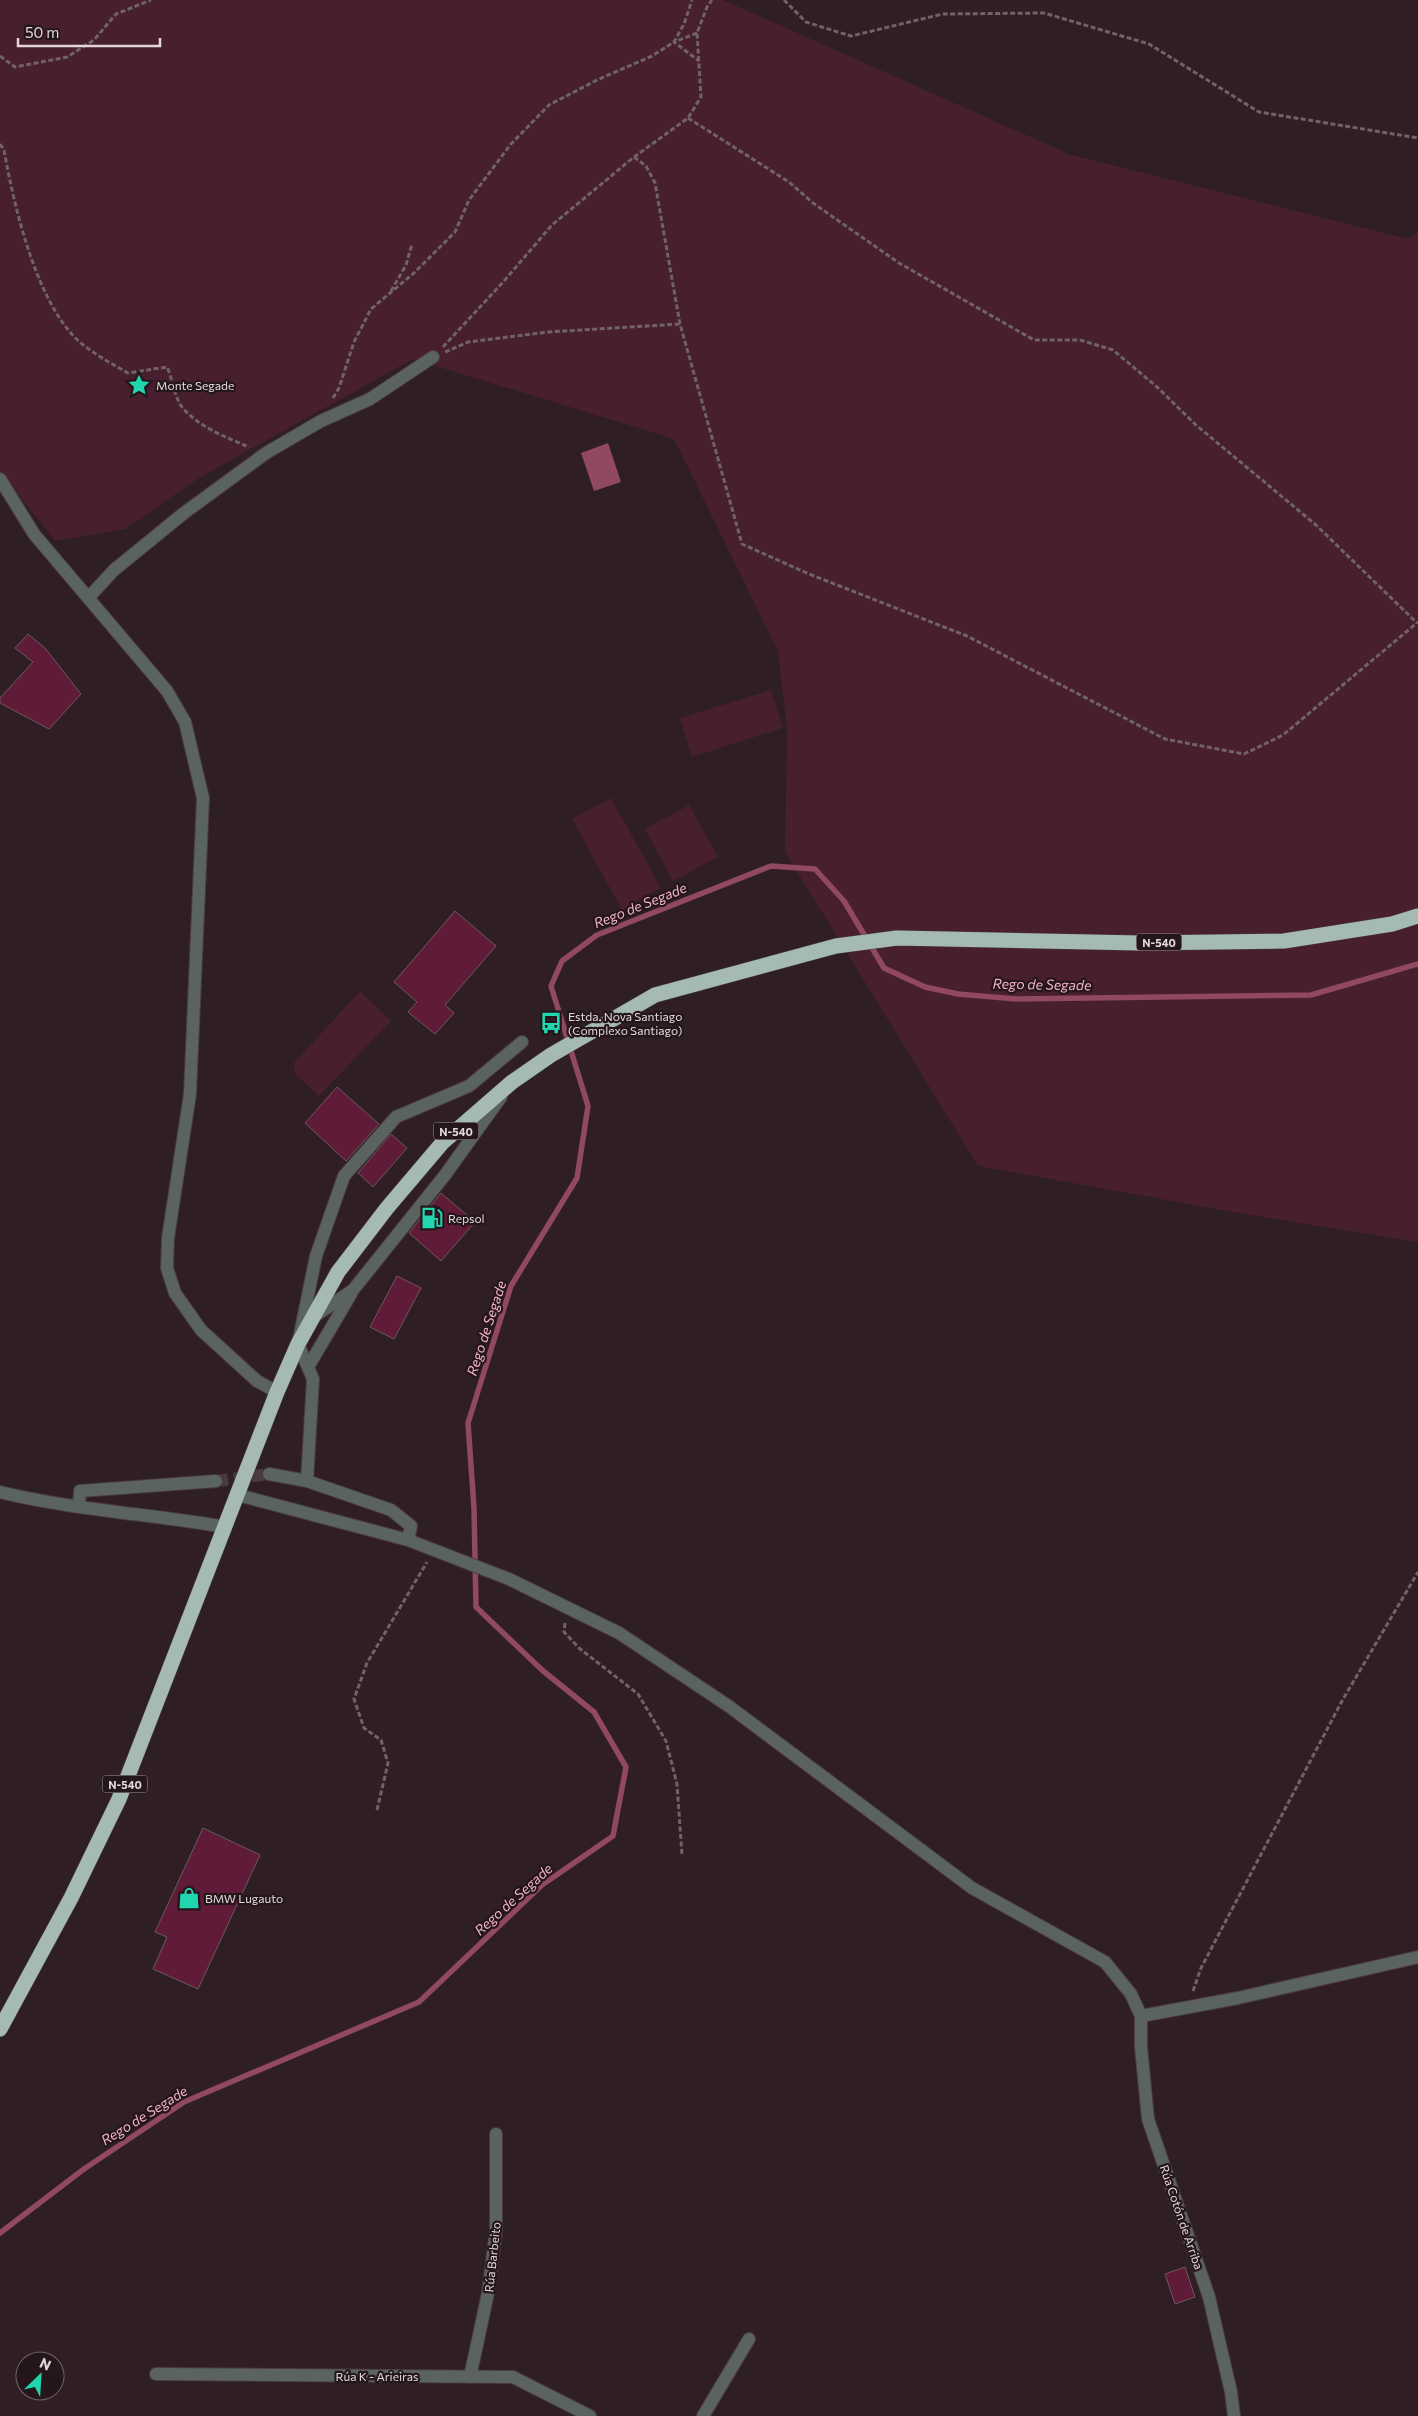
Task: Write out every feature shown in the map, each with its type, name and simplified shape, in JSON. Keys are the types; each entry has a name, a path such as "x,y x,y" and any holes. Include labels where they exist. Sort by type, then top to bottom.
{"highway":[{"name":"N-540","path":"0,2029 71,1898 119,1800 277,1392 298,1344 312,1318 338,1272 387,1208 443,1142 512,1082 551,1055 654,995 836,946 897,938 1140,943 1284,941 1392,924 1418,916"}],"street":[{"path":"89,597 121,564 184,513 266,453 321,421 370,399 433,357"},
{"path":"0,479 34,534 167,691 185,722 204,798 190,1094 168,1238 167,1268 176,1293 201,1330 257,1382 277,1392"},
{"path":"307,1481 313,1379 298,1344 316,1256 344,1176 396,1117 469,1086 522,1042"},
{"path":"308,1367 353,1290 445,1175 512,1082"},
{"path":"312,1318 353,1290"},
{"path":"270,1474 307,1481 391,1510 411,1526 408,1540"},
{"path":"79,1507 80,1491 216,1481"},
{"path":"0,1492 79,1507 164,1516 225,1527"},
{"path":"238,1495 408,1540 510,1579 619,1633 730,1706 972,1888 1105,1962 1131,1994 1141,2016 1187,2008 1418,1957"},
{"name":"Rúa Cotón de Arriba","path":"1141,2016 1141,2047 1148,2119 1209,2297 1231,2392 1234,2416"},
{"name":"Rúa Barbeito","path":"470,2377 488,2293 496,2231 496,2134"},
{"path":"703,2416 748,2339"},
{"name":"Rúa K - Arieiras","path":"156,2374 513,2377 590,2416"}],"path":[{"path":"0,56 15,66 67,57 94,40 116,14 151,0"},
{"path":"674,42 684,24 692,0"},
{"path":"433,357 504,281 552,225 634,157 688,118 701,97 698,34 707,7 712,0"},
{"path":"784,0 806,22 851,36 943,14 1044,13 1148,44 1259,112 1418,138"},
{"path":"321,421 339,388 354,342 371,309 414,273 455,232 469,200 511,144 549,105 599,79 652,56 674,42 698,34"},
{"path":"674,42 699,61"},
{"path":"634,157 646,166 655,183 680,324 742,544 809,574 967,636 1165,739 1244,754 1284,735 1418,622 1316,525 1196,425 1157,387 1113,350 1080,340 1034,340 899,263 813,203 789,182 688,118"},
{"path":"0,144 4,150 14,203 39,277 58,316 81,343 128,373 167,366 181,406 212,432 266,453"},
{"path":"389,293 406,265 412,244"},
{"path":"433,357 468,342 548,332 680,324"},
{"path":"377,1810 388,1763 381,1740 364,1728 354,1699 367,1663 434,1550"},
{"path":"1187,2008 1201,1968 1342,1701 1418,1572"},
{"path":"567,1607 564,1632 579,1648 638,1694 666,1741 677,1784 682,1855"}],"shaded area":[{"path":"0,0 723,0 1071,155 1409,239 1418,232 1418,1242 1244,1214 978,1166 785,852 787,728 778,651 674,439 413,359 202,476 125,529 55,541 0,471"},
{"path":"608,443 621,482 594,491 581,453"},
{"path":"771,690 783,728 692,757 680,718"},
{"path":"611,798 661,888 622,910 572,819"},
{"path":"689,805 718,857 673,881 645,829"},
{"path":"360,991 391,1021 319,1096 295,1074 294,1063"}],"building":[{"path":"28,634 45,648 81,694 49,729 0,703 0,698 33,662 15,648"},
{"path":"455,911 496,946 445,1005 454,1013 435,1034 408,1012 417,1002 394,982"},
{"path":"337,1087 379,1124 346,1161 305,1123"},
{"path":"391,1134 407,1148 373,1187 358,1173"},
{"path":"441,1193 475,1222 441,1261 409,1233"},
{"path":"397,1276 421,1288 394,1339 370,1327"},
{"path":"203,1828 260,1855 198,1989 153,1969 167,1937 155,1932"},
{"path":"1185,2267 1195,2297 1175,2304 1165,2274"}],"waterway":[{"name":"Rego de Segade","path":"0,2233 84,2169 184,2102 419,2002 542,1885 613,1836 626,1767 594,1712 542,1670 476,1607 474,1508 468,1423 511,1286 577,1178 588,1106 551,986 562,961 597,935 771,866 815,869 844,901 884,968 925,987 958,994 1016,999 1311,995 1418,964"}],"tunnel":[{"path":"216,1481 269,1474"}],"place":[{"name":"Monte Segade","path":"139,385"},
{"name":"Estda. Nova Santiago (Complexo Santiago)","path":"551,1023"},
{"name":"Repsol","path":"432,1218"},
{"name":"BMW Lugauto","path":"189,1898"}]}
